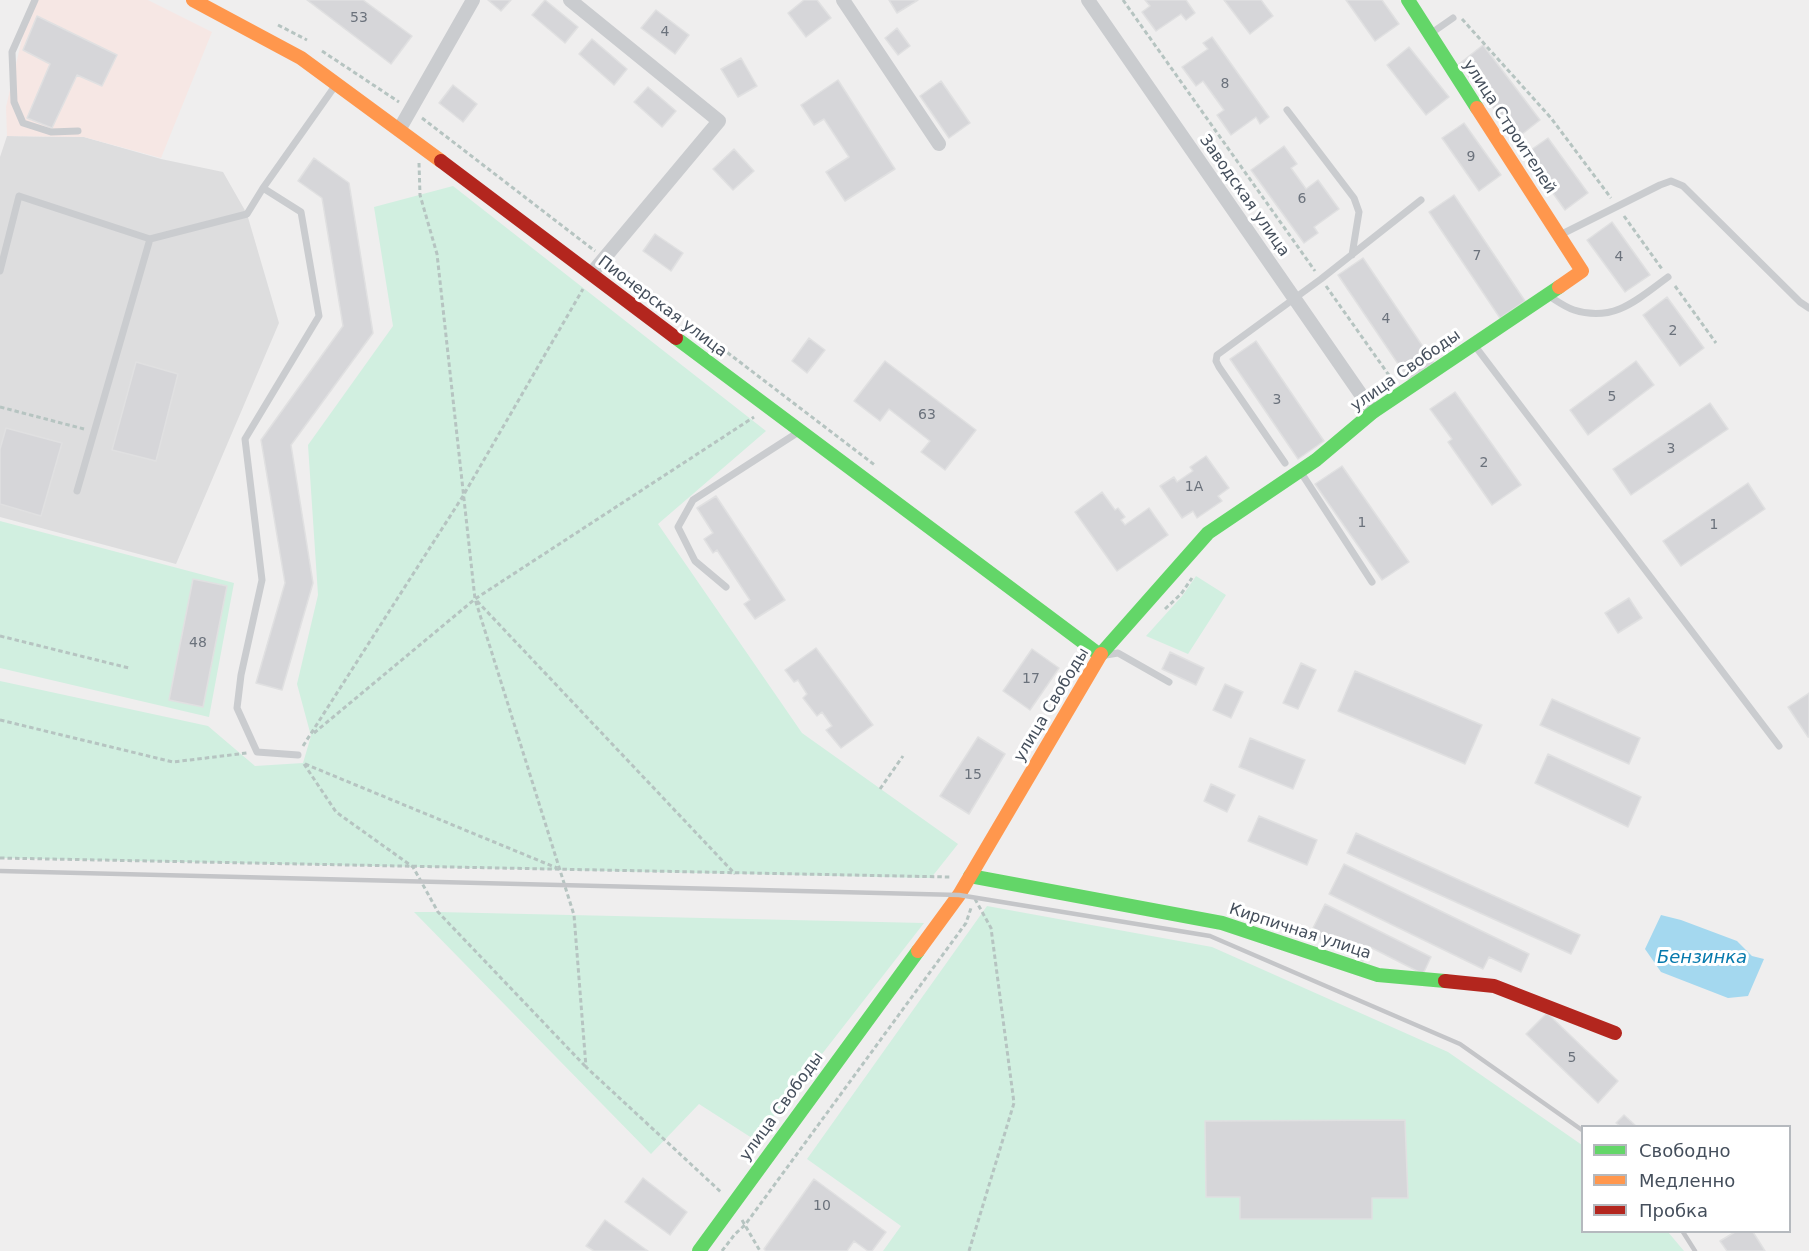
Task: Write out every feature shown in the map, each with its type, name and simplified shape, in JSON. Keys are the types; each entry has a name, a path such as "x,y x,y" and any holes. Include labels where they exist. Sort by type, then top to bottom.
{"street":[{"name":"Пионерская улица","path":"193,0 301,58 1100,655"},
{"path":"399,130 473,0"},
{"path":"570,0 719,121 591,274"},
{"path":"843,0 939,144"},
{"name":"Заводская улица","path":"1088,0 1373,412"},
{"name":"улица Строителей","path":"1408,0 1582,271"},
{"name":"улица Свободы","path":"699,1251 958,895 1100,655 1208,533 1316,460 1373,412 1582,271"},
{"name":"Кирпичная улица","path":"970,876 1222,923 1378,975 1494,986 1615,1033"}],"lane":[{"path":"35,0 12,52 14,102 23,123 51,132 78,131"},
{"path":"1430,34 1454,18"},
{"path":"0,271 19,195 150,239 248,214 263,188 337,84"},
{"path":"1287,110 1354,198 1359,212 1352,255"},
{"path":"1559,236 1671,181 1683,186 1800,302 1809,308"},
{"path":"263,188 301,212 319,316 245,439 262,580 241,675 237,708 257,752 298,755"},
{"path":"1285,463 1216,361 1217,355 1321,279 1421,200"},
{"path":"77,491 150,239"},
{"path":"1547,295 1572,310 1588,313 1608,312 1624,308 1668,277"},
{"path":"1474,344 1779,746"},
{"path":"726,587 695,561 678,527 693,500 799,432"},
{"path":"1300,471 1372,582"},
{"path":"1100,655 1118,652 1169,682"}],"path":[{"path":"1124,0 1401,393"},
{"path":"1454,18 1466,22 1551,118 1716,343"},
{"path":"272,23 294,32 411,110 877,467"},
{"path":"419,144 420,195 437,254 475,599 574,915 586,1067"},
{"path":"591,274 463,496 311,736 475,599 768,408"},
{"path":"0,412 1,407 95,431"},
{"path":"1158,616 1181,594 1193,577"},
{"path":"475,599 735,874"},
{"path":"0,636 129,668"},
{"path":"0,720 172,762 257,752"},
{"path":"880,789 903,756"},
{"path":"561,869 303,763 336,812 413,867 438,912 586,1067 733,1203 760,1251"},
{"path":"0,858 931,878 970,876"},
{"path":"722,1251 745,1225 966,923 974,897 991,928 1014,1103 969,1251"}],"shaded area":[{"path":"31,0 148,0 212,32 161,158 84,137 7,136 6,107"},
{"path":"7,136 84,137 161,159 223,172 247,214 279,323 176,564 0,517 0,157"}],"green space":[{"path":"453,186 766,431 658,524 802,733 958,844 931,878 0,858 0,681 208,726 255,766 303,763 311,736 297,684 318,595 308,445 393,326 374,207"},
{"path":"0,521 234,583 209,717 0,668"},
{"path":"1196,576 1226,595 1188,654 1146,636 1183,595"},
{"path":"987,906 1212,947 1448,1052 1581,1144 1581,1233 1669,1233 1684,1251 883,1251 901,1226 807,1159"},
{"path":"414,912 924,923 755,1140 699,1104 651,1154"}],"water":[{"name":"Бензинка","path":"1661,915 1737,941 1752,956 1764,959 1748,996 1728,998 1661,972 1645,949"}],"building":[{"path":"307,0 363,0 412,36 391,64"},
{"path":"488,0 511,0 501,11"},
{"path":"545,0 578,27 565,43 532,15"},
{"path":"804,0 817,0 831,18 806,37 788,13"},
{"path":"889,0 918,0 897,13"},
{"path":"1145,0 1186,0 1195,13 1186,20 1181,14 1156,31 1142,12 1150,6"},
{"path":"1224,0 1261,0 1273,16 1250,34"},
{"path":"1346,0 1382,0 1399,24 1375,41"},
{"path":"656,10 689,35 675,54 641,28"},
{"path":"37,16 117,55 102,86 77,75 52,128 27,118 50,64 23,50"},
{"path":"897,28 910,46 898,55 885,38"},
{"path":"1212,37 1269,117 1260,124 1256,117 1231,135 1217,115 1224,110 1203,81 1196,86 1182,67 1208,49 1203,43"},
{"path":"592,39 627,69 614,85 579,54"},
{"path":"1483,45 1540,120 1517,138 1459,64"},
{"path":"1409,47 1449,97 1426,115 1387,65"},
{"path":"741,58 757,86 738,97 721,69"},
{"path":"838,80 895,169 845,201 826,172 849,157 824,119 814,125 801,105"},
{"path":"941,81 970,123 949,138 920,96"},
{"path":"453,85 477,104 463,122 439,103"},
{"path":"648,87 676,111 662,127 634,102"},
{"path":"1464,123 1501,175 1479,191 1442,138"},
{"path":"1548,138 1588,193 1565,210 1525,154"},
{"path":"1284,146 1297,164 1291,168 1306,189 1318,180 1339,209 1314,227 1318,233 1304,243 1251,170"},
{"path":"734,149 754,171 733,190 713,169"},
{"path":"314,158 349,183 373,333 291,445 313,583 282,690 256,683 285,583 261,440 343,326 322,198 298,181"},
{"path":"1454,195 1525,301 1500,318 1429,212"},
{"path":"1612,222 1650,275 1625,292 1587,240"},
{"path":"655,234 683,253 671,271 643,251"},
{"path":"1363,258 1434,363 1409,380 1338,275"},
{"path":"1667,297 1704,348 1680,366 1643,315"},
{"path":"809,338 825,350 807,373 792,361"},
{"path":"1256,341 1324,441 1298,459 1230,359"},
{"path":"885,361 976,430 945,470 921,452 930,441 889,409 880,421 854,401"},
{"path":"1636,361 1654,385 1588,435 1570,410"},
{"path":"136,362 178,374 156,461 112,450"},
{"path":"1455,392 1521,485 1492,505 1448,442 1452,439 1430,409"},
{"path":"1710,403 1728,429 1631,495 1613,469"},
{"path":"6,428 62,443 41,516 0,504 0,449"},
{"path":"1206,456 1229,488 1218,496 1222,501 1197,518 1193,511 1182,518 1160,486 1174,477 1177,482 1193,471 1190,467"},
{"path":"1342,466 1409,562 1382,580 1315,484"},
{"path":"1748,483 1765,509 1681,566 1663,541"},
{"path":"1102,492 1115,510 1118,508 1125,517 1121,520 1125,525 1149,508 1168,535 1117,571 1075,512"},
{"path":"716,496 785,600 755,619 744,604 750,600 717,550 713,553 704,539 713,533 697,508"},
{"path":"193,579 227,586 203,707 169,700"},
{"path":"1629,598 1642,618 1618,633 1605,613"},
{"path":"816,648 873,725 841,748 826,730 832,726 822,712 817,716 803,698 807,694 798,680 794,682 785,670"},
{"path":"1032,649 1059,668 1030,710 1003,691"},
{"path":"1170,652 1204,668 1196,685 1162,669"},
{"path":"1301,663 1316,670 1298,709 1283,703"},
{"path":"1355,671 1482,725 1465,764 1338,711"},
{"path":"1225,684 1243,692 1231,718 1213,710"},
{"path":"1809,693 1809,737 1808,737 1788,707"},
{"path":"1552,699 1640,738 1629,764 1540,725"},
{"path":"978,737 1005,754 969,814 940,796"},
{"path":"1250,738 1305,760 1293,789 1239,767"},
{"path":"1548,754 1641,797 1628,827 1535,783"},
{"path":"1211,784 1235,795 1227,812 1204,801"},
{"path":"1259,816 1317,840 1307,865 1248,841"},
{"path":"1356,833 1580,935 1571,954 1347,853"},
{"path":"1344,864 1529,954 1521,972 1489,957 1483,969 1329,894"},
{"path":"1325,904 1431,957 1423,974 1370,947 1363,961 1310,934"},
{"path":"1547,1013 1618,1081 1598,1103 1526,1034"},
{"path":"1624,1115 1635,1125 1619,1125 1616,1123"},
{"path":"1405,1120 1408,1198 1372,1198 1372,1219 1240,1219 1240,1197 1206,1197 1205,1121"},
{"path":"643,1178 687,1212 670,1235 625,1202"},
{"path":"814,1179 886,1232 872,1251 868,1251 854,1241 847,1251 766,1251 764,1249"},
{"path":"605,1220 648,1251 594,1251 586,1246"},
{"path":"1733,1233 1754,1233 1765,1251 1727,1251 1720,1241"}],"railway":[{"path":"0,871 959,895 1210,936 1460,1044 1581,1129"},
{"path":"1684,1233 1695,1251"}],"traffic: fast":[{"path":"1408,0 1477,108"},
{"path":"1101,654 1208,533 1316,460 1373,412 1559,287"},
{"path":"676,338 1100,655"},
{"path":"970,876 1222,923 1378,975 1445,981"},
{"path":"699,1251 918,951"}],"traffic: slow":[{"path":"193,0 301,58 441,161"},
{"path":"1477,108 1582,271 1559,287"},
{"path":"918,951 959,895 1101,654"}],"traffic: jam":[{"path":"441,161 676,338"},
{"path":"1445,981 1494,986 1615,1033"}]}
